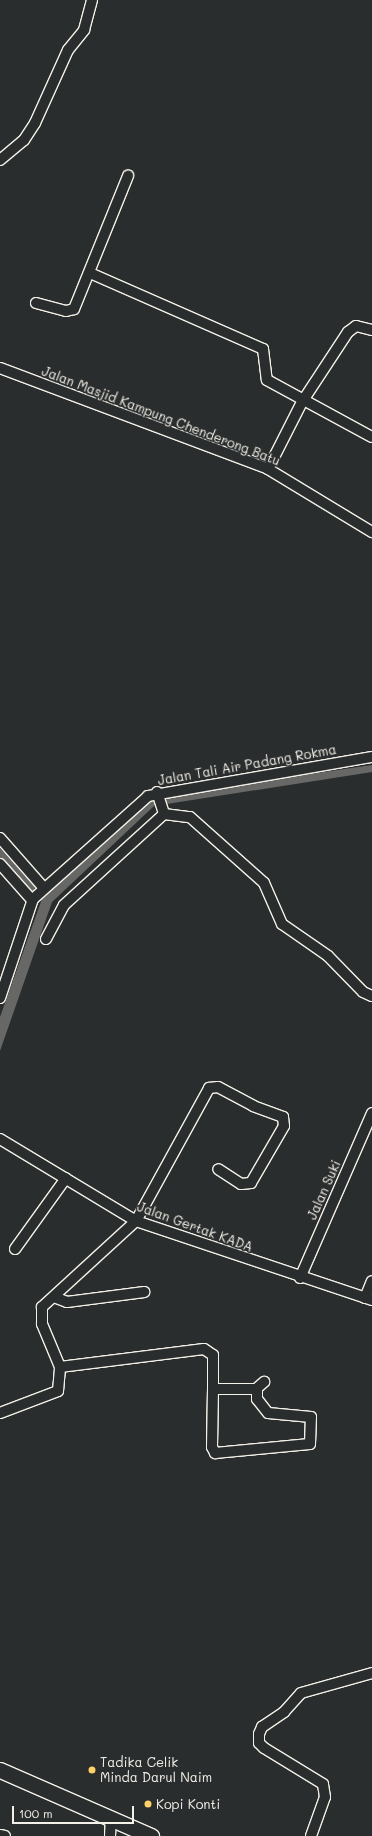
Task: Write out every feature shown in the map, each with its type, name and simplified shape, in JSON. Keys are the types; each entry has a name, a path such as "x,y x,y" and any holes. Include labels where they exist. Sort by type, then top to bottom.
{"main road":[{"path":"0,1770 151,1836"}],"street":[{"path":"0,160 24,140 35,123 68,50 84,30 92,0"},
{"path":"36,303 66,311 74,309 90,273 128,176"},
{"path":"90,273 263,349 267,380 302,402 372,437"},
{"path":"268,469 302,402 352,328 372,330"},
{"name":"Jalan Masjid Kampung Chenderong Batu","path":"0,368 268,469 372,532"},
{"name":"Jalan Tali Air Padang Rokma","path":"42,888 56,882 142,802 157,793 372,757"},
{"path":"157,793 164,814"},
{"path":"46,939 64,905 164,814 190,816 264,883 282,924 328,956 363,992 372,996"},
{"path":"0,838 42,888 32,900 0,998"},
{"path":"0,864 32,900"},
{"path":"0,1413 57,1392 60,1367 42,1324 42,1307 136,1221 209,1088 218,1087 253,1106 283,1117 284,1126 251,1183 241,1184 218,1169"},
{"name":"Jalan Suki","path":"300,1278 372,1113"},
{"name":"Jalan Gertak KADA","path":"0,1139 66,1178 93,1198 136,1221 300,1278 369,1299"},
{"path":"15,1248 66,1178"},
{"path":"369,1299 372,1282"},
{"path":"54,1296 67,1302 144,1292"},
{"path":"60,1367 208,1350 213,1355 212,1447 216,1453 310,1444 311,1417 265,1412 257,1399 260,1385 213,1389"},
{"path":"311,1836 325,1796 323,1784 264,1748 259,1743 259,1734 262,1727 284,1712 301,1693 372,1673"},
{"path":"110,1836 112,1819"},
{"path":"0,1835 5,1836"}],"shaded area":[{"path":"372,765 372,772 154,806 52,902 0,1051 0,1017 43,896 150,797"},
{"path":"0,848 35,887 31,895 0,860"}],"place":[{"name":"Tadika Celik Minda Darul Naim","path":"92,1770"},
{"name":"Kopi Konti","path":"148,1804"}]}
